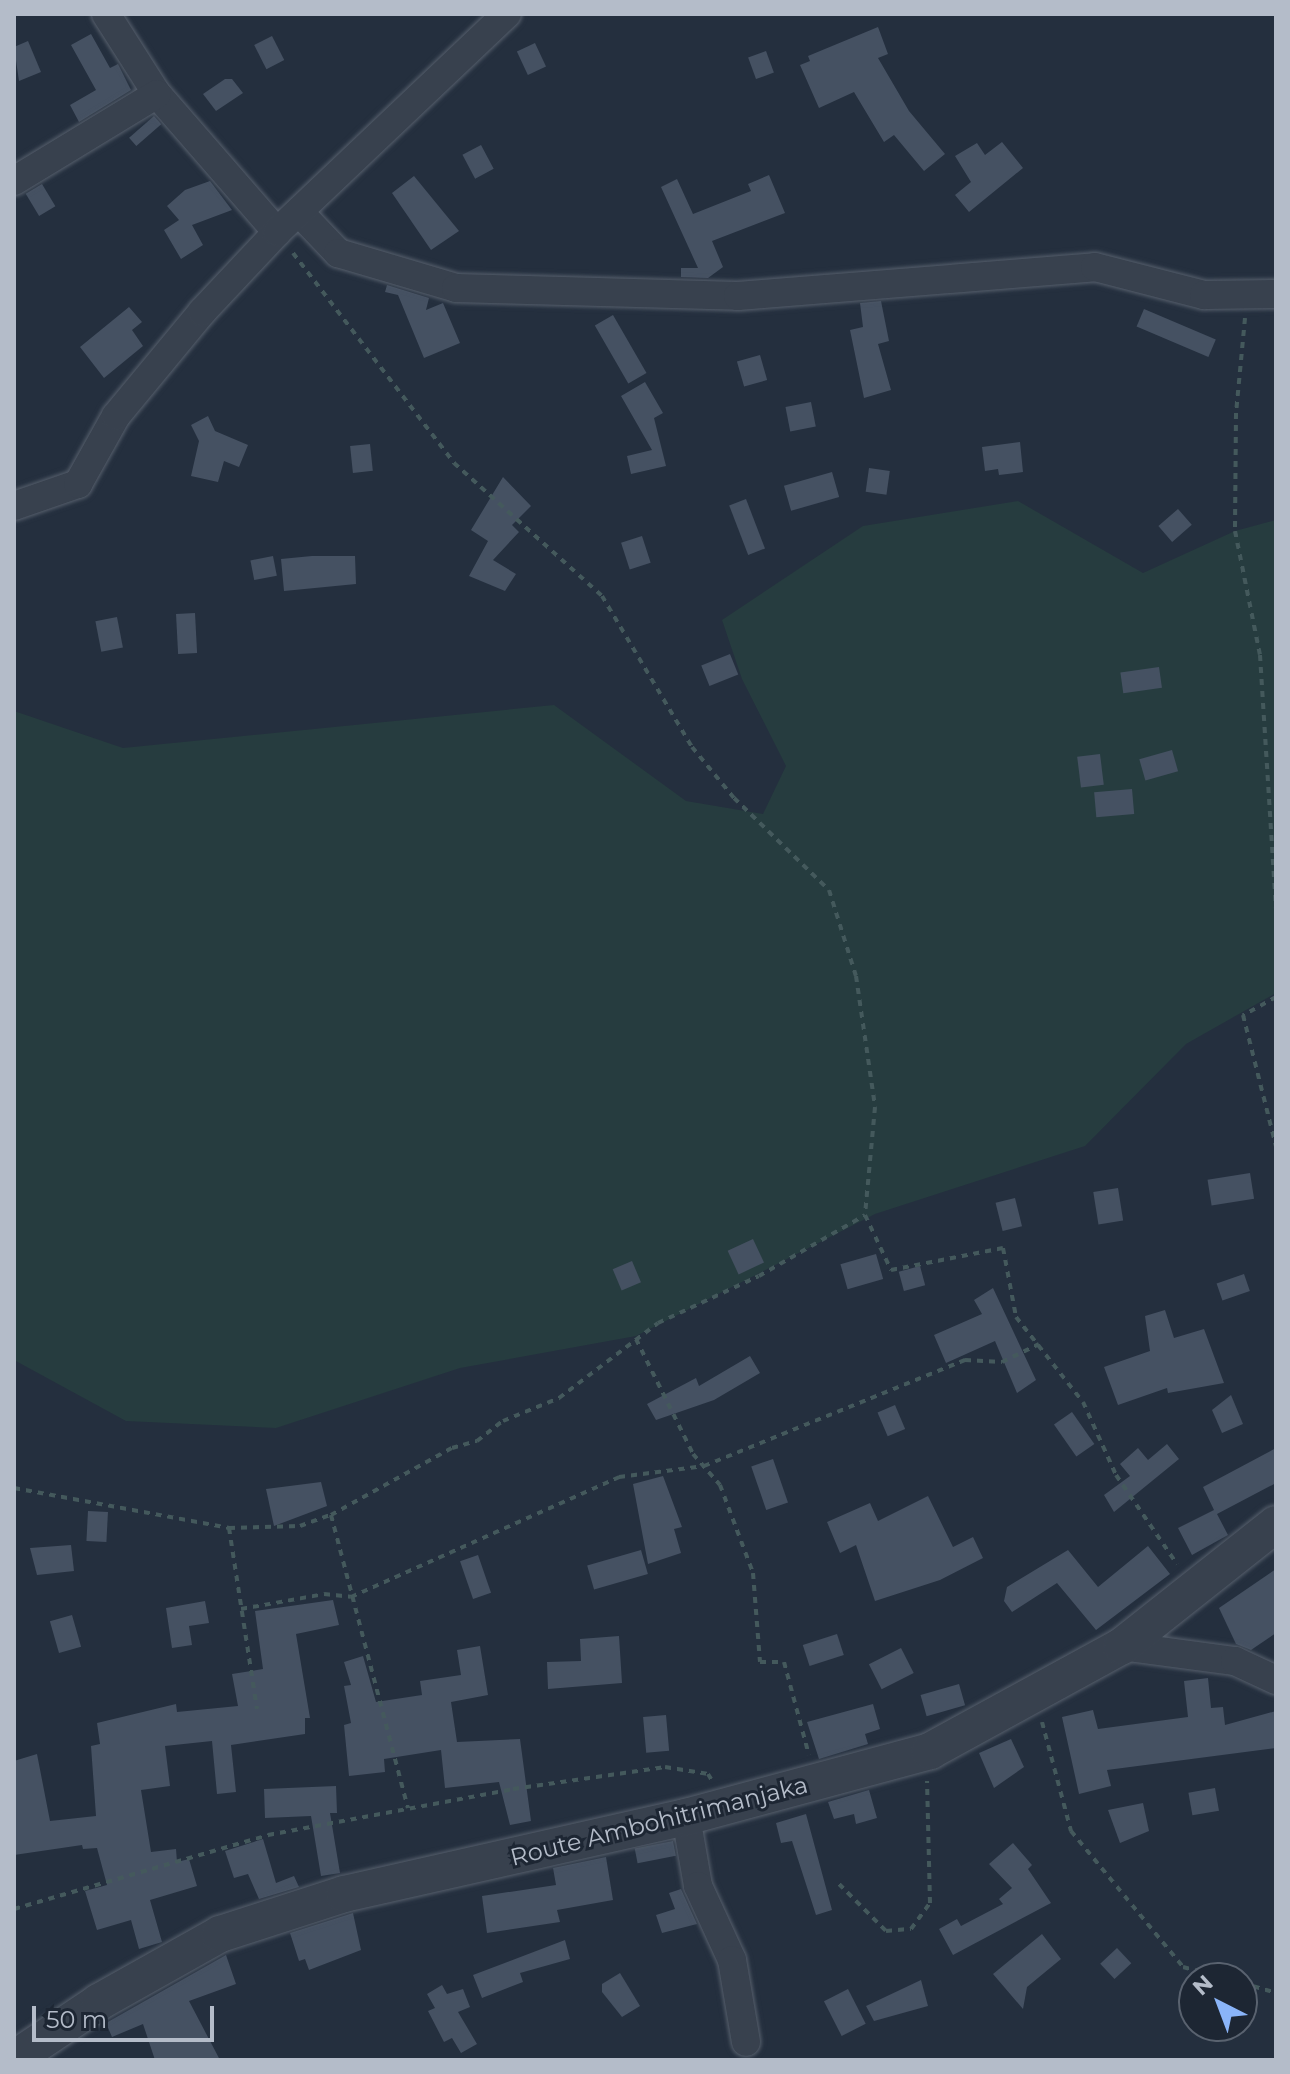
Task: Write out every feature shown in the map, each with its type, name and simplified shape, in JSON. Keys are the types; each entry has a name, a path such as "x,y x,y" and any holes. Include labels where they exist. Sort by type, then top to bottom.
{"street":[{"path":"106,14 157,94 277,232"},
{"path":"14,506 78,484 116,416 277,232 507,14"},
{"path":"14,181 157,94"},
{"path":"299,212 338,253 456,288 738,296 1095,267 1204,295 1276,294"},
{"name":"Route Ambohitrimanjaka","path":"14,2059 99,2002 220,1934 344,1894 686,1817 930,1751 1035,1697 1122,1646 1276,1524"},
{"path":"1122,1646 1235,1661 1276,1680"},
{"path":"686,1817 698,1886 732,1960 746,2042"}],"path":[{"path":"277,232 454,463 602,596 692,747 734,798 829,890 856,976 875,1107 865,1215 891,1270 1003,1248 1016,1317 1083,1402 1116,1475 1193,1588"},
{"path":"1246,294 1236,413 1235,531 1260,655 1276,912"},
{"path":"1276,997 1243,1015 1276,1146"},
{"path":"1268,1118 1276,1115"},
{"path":"14,1488 229,1528 275,1531 331,1515 452,1448 477,1441 503,1421 559,1398 636,1339 693,1303 759,1276 865,1215"},
{"path":"636,1339 704,1466 720,1485 753,1573 760,1662 784,1662 817,1783"},
{"path":"241,1609 324,1594 351,1597 619,1477 704,1466 965,1360 1002,1362 1039,1344"},
{"path":"331,1515 408,1808"},
{"path":"229,1528 257,1709"},
{"path":"1035,1697 1071,1831 1179,1962"},
{"path":"839,1884 886,1931 911,1929 930,1903 925,1827 930,1751"},
{"path":"14,1909 268,1835 408,1808 665,1767 708,1774 726,1807"}],"green space":[{"path":"1018,501 1143,573 1235,531 1276,520 1276,993 1186,1044 1085,1146 875,1214 636,1336 460,1368 276,1428 126,1421 14,1360 14,711 123,748 554,705 686,801 763,814 786,766 742,679 722,620 863,526"}],"building":[{"path":"878,27 888,54 878,58 909,111 945,154 924,171 894,135 884,142 854,92 819,108 800,65 810,61 808,56"},
{"path":"91,34 110,68 118,64 131,90 79,122 70,105 96,90 71,45"},
{"path":"272,36 284,60 266,69 254,45"},
{"path":"28,41 41,72 19,81 14,47"},
{"path":"535,43 546,67 528,75 517,51"},
{"path":"766,51 774,73 756,79 748,57"},
{"path":"225,79 232,79 243,93 216,111 203,94"},
{"path":"154,116 161,124 136,146 129,138"},
{"path":"1002,142 1023,168 969,212 955,195 971,182 955,156 977,143 985,155"},
{"path":"481,145 494,169 475,179 462,155"},
{"path":"769,175 785,213 712,241 723,267 708,278 681,277 681,268 698,268 661,187 677,179 693,214 751,191 748,184"},
{"path":"414,176 459,231 431,250 392,193"},
{"path":"210,181 232,210 192,225 203,245 181,259 164,230 179,220 167,206 185,190"},
{"path":"42,184 55,206 39,216 26,194"},
{"path":"387,285 429,298 426,310 443,303 460,343 424,358 398,295 385,292"},
{"path":"881,301 889,341 878,344 891,390 864,398 850,330 863,327 860,303"},
{"path":"129,307 142,322 132,330 143,346 104,378 80,347"},
{"path":"1144,309 1216,339 1208,357 1137,326"},
{"path":"613,315 646,373 628,384 595,326"},
{"path":"760,355 767,380 744,387 737,362"},
{"path":"645,382 663,413 654,418 666,466 631,474 627,456 652,450 621,396"},
{"path":"811,402 816,427 790,432 785,407"},
{"path":"208,416 215,431 248,445 239,467 224,461 218,482 191,476 199,441 191,425"},
{"path":"1020,442 1023,472 999,475 998,469 985,471 982,447"},
{"path":"370,444 373,471 353,473 350,446"},
{"path":"869,468 890,471 886,495 866,492"},
{"path":"832,472 839,497 791,511 784,486"},
{"path":"503,477 531,506 512,525 519,532 493,560 516,574 505,591 469,576 488,541 471,530"},
{"path":"746,499 765,548 748,555 729,505"},
{"path":"1178,509 1192,525 1172,542 1158,526"},
{"path":"642,536 651,563 630,569 621,543"},
{"path":"273,556 277,576 254,580 250,560"},
{"path":"355,556 356,584 284,591 281,559"},
{"path":"195,613 197,653 178,654 176,614"},
{"path":"117,617 123,647 101,652 95,621"},
{"path":"730,654 738,674 709,686 701,666"},
{"path":"1159,667 1162,688 1123,693 1120,672"},
{"path":"1172,750 1178,771 1145,781 1139,759"},
{"path":"1100,754 1104,785 1081,788 1077,757"},
{"path":"1132,789 1134,814 1096,817 1094,792"},
{"path":"1250,1173 1254,1199 1212,1205 1208,1180"},
{"path":"1118,1188 1123,1221 1098,1225 1093,1192"},
{"path":"1015,1198 1022,1226 1003,1231 996,1203"},
{"path":"753,1239 764,1263 739,1274 728,1251"},
{"path":"876,1254 883,1279 848,1289 840,1264"},
{"path":"632,1261 641,1282 622,1290 613,1269"},
{"path":"920,1266 925,1285 904,1291 899,1272"},
{"path":"1244,1274 1250,1291 1222,1300 1217,1283"},
{"path":"993,1288 1036,1380 1017,1393 995,1341 946,1363 934,1335 982,1314 974,1300"},
{"path":"1165,1310 1174,1338 1204,1329 1224,1383 1168,1393 1167,1388 1118,1405 1104,1367 1150,1351 1145,1316"},
{"path":"750,1356 760,1373 714,1400 656,1420 647,1404 696,1378 699,1386"},
{"path":"1231,1395 1243,1424 1222,1433 1212,1410"},
{"path":"895,1405 905,1429 888,1436 878,1412"},
{"path":"1072,1412 1094,1444 1076,1457 1054,1425"},
{"path":"1167,1444 1179,1459 1114,1512 1104,1495 1130,1476 1120,1464 1138,1448 1148,1460"},
{"path":"1276,1448 1276,1483 1217,1514 1228,1535 1192,1555 1178,1528 1214,1510 1203,1487"},
{"path":"773,1459 788,1502 766,1510 751,1466"},
{"path":"663,1476 682,1527 674,1529 681,1553 648,1564 633,1484"},
{"path":"321,1482 327,1506 274,1526 266,1489"},
{"path":"928,1496 953,1547 973,1537 983,1558 940,1580 875,1601 856,1545 840,1553 827,1522 870,1503 878,1521"},
{"path":"88,1511 108,1512 106,1542 86,1541"},
{"path":"71,1545 74,1571 37,1575 30,1548"},
{"path":"1148,1546 1170,1574 1096,1630 1057,1583 1012,1612 1004,1601 1007,1587 1068,1550 1098,1587"},
{"path":"641,1550 648,1574 594,1589 587,1565"},
{"path":"478,1555 491,1593 473,1599 460,1561"},
{"path":"1276,1569 1276,1633 1251,1650 1236,1644 1219,1608"},
{"path":"333,1600 339,1625 296,1634 310,1718 305,1718 305,1734 231,1745 236,1792 217,1794 212,1741 165,1746 170,1786 141,1790 151,1852 176,1849 177,1862 189,1859 197,1886 150,1900 162,1942 139,1949 131,1920 97,1930 85,1891 107,1885 97,1848 83,1849 82,1845 14,1855 14,1761 37,1754 50,1821 96,1816 91,1746 100,1744 97,1723 176,1704 177,1712 238,1706 232,1674 263,1669 255,1611"},
{"path":"205,1601 209,1623 189,1626 192,1645 172,1648 166,1608"},
{"path":"72,1615 81,1647 59,1653 50,1621"},
{"path":"837,1634 844,1655 810,1666 803,1645"},
{"path":"619,1636 622,1683 548,1689 547,1662 581,1661 580,1639"},
{"path":"480,1646 488,1695 451,1702 457,1742 520,1739 531,1821 510,1825 499,1782 445,1788 441,1750 384,1759 385,1772 349,1776 344,1725 351,1723 344,1686 351,1685 344,1662 363,1656 376,1702 422,1695 420,1681 461,1675 457,1650"},
{"path":"901,1648 914,1673 882,1689 869,1664"},
{"path":"1208,1678 1211,1708 1223,1707 1225,1725 1276,1711 1276,1748 1107,1770 1111,1786 1079,1794 1062,1717 1093,1710 1098,1729 1188,1717 1184,1681"},
{"path":"959,1684 965,1705 927,1716 921,1695"},
{"path":"873,1704 880,1729 865,1734 868,1744 819,1759 807,1722"},
{"path":"666,1715 669,1751 646,1753 643,1717"},
{"path":"1011,1739 1024,1767 994,1788 979,1753"},
{"path":"336,1786 337,1813 330,1813 340,1873 321,1876 311,1816 265,1818 264,1789"},
{"path":"1215,1788 1219,1811 1192,1815 1188,1793"},
{"path":"869,1790 877,1818 856,1824 854,1814 834,1819 828,1802"},
{"path":"1143,1803 1149,1831 1120,1843 1108,1810"},
{"path":"806,1814 832,1910 816,1915 792,1841 781,1843 776,1823"},
{"path":"263,1839 276,1883 294,1876 299,1887 259,1899 248,1874 234,1878 225,1851"},
{"path":"673,1841 676,1856 638,1863 635,1848"},
{"path":"1013,1843 1032,1865 1028,1869 1051,1903 953,1955 939,1929 957,1919 961,1926 1003,1904 999,1899 1012,1888 989,1864"},
{"path":"606,1857 613,1900 557,1910 560,1922 487,1933 482,1896 556,1885 553,1868"},
{"path":"681,1889 697,1924 662,1933 656,1915 675,1909 669,1893"},
{"path":"353,1913 361,1950 309,1970 305,1959 299,1961 290,1933"},
{"path":"1042,1934 1061,1959 1027,1987 1023,2009 993,1974"},
{"path":"565,1940 570,1959 520,1973 523,1982 482,1998 473,1975"},
{"path":"1117,1948 1131,1963 1115,1979 1100,1964"},
{"path":"226,1955 236,1984 189,2001 220,2060 155,2060 143,2024 112,2037 106,2023"},
{"path":"620,1973 640,2006 622,2017 602,1992 602,1984"},
{"path":"921,1980 928,2006 874,2021 866,2006"},
{"path":"442,1985 447,1994 463,1989 470,2007 458,2012 477,2044 461,2053 452,2038 444,2042 428,2011 435,2008 427,1994"},
{"path":"848,1989 866,2024 842,2036 824,2001"}]}
